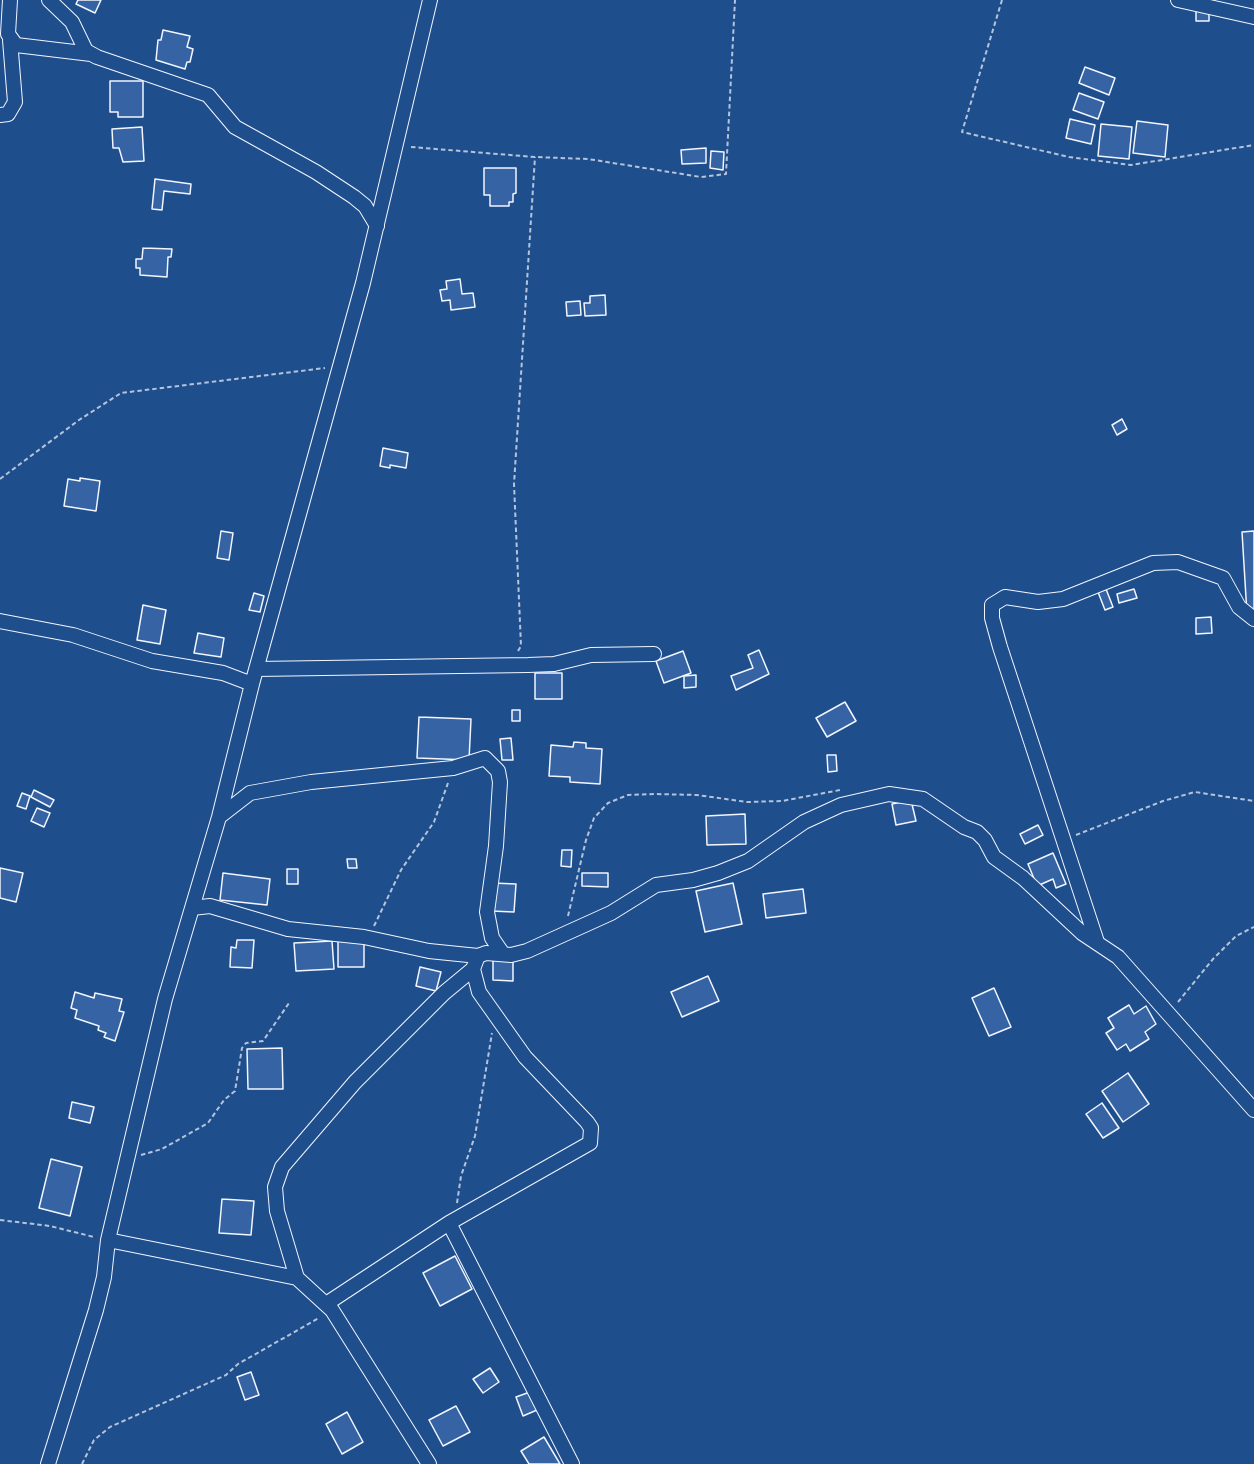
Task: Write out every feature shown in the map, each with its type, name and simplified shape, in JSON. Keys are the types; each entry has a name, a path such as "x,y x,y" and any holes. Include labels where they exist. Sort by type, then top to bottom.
{"street":[{"path":"0,115 8,114 15,102 9,40 10,0"},
{"path":"49,0 72,22 82,45 91,54"},
{"path":"48,1464 96,1310 104,1277 108,1240 165,999 219,817 256,669 340,366 398,146 430,0"},
{"path":"1178,0 1254,17"},
{"path":"9,40 16,45 91,54 208,95 235,127 316,172 354,197 365,206 377,226"},
{"path":"1097,942 1000,647 992,618 992,605 1005,597 1038,602 1063,599 1153,563 1178,562 1223,578 1239,607 1254,619"},
{"path":"0,621 73,634 152,661 223,673 252,684"},
{"path":"256,669 511,666 554,664 591,655 654,654"},
{"path":"219,817 249,793 281,786 453,768 485,758 498,771 499,818 487,912 492,938 503,954"},
{"path":"297,1278 277,1211 275,1187 282,1167 355,1082 486,953 511,956 527,951 564,932 611,913 656,885 693,880 748,861 804,822 840,805 889,794 924,799 964,827 977,832 985,840 994,857 1023,878 1082,933 1119,957 1254,1110"},
{"path":"192,908 210,906 288,929 364,937 475,963"},
{"path":"329,1307 452,1221 585,1146 592,1139 591,1128 587,1122 525,1057 479,992 475,963"},
{"path":"452,1221 572,1464"},
{"path":"108,1240 297,1278 329,1307 429,1464"}],"path":[{"path":"398,146 588,159 701,177 726,174 735,0"},
{"path":"1002,0 962,132 1069,157 1131,165 1254,145"},
{"path":"511,666 521,646 514,484 535,157"},
{"path":"0,479 79,420 121,393 340,366"},
{"path":"364,937 380,916 401,870 434,822 453,768"},
{"path":"564,932 586,840 594,818 608,803 628,795 654,794 697,795 747,802 782,801 842,789"},
{"path":"1064,840 1126,814 1195,792 1254,801"},
{"path":"1170,1017 1180,998 1213,959 1236,936 1254,927"},
{"path":"127,1160 162,1149 208,1123 224,1100 235,1091 242,1048 246,1043 263,1041 290,1003"},
{"path":"452,1221 461,1176 476,1136 492,1030 499,1020"},
{"path":"0,1220 50,1226 108,1240"},
{"path":"82,1464 94,1440 110,1427 226,1375 238,1364 329,1307"}],"building":[{"path":"78,0 101,0 95,13 76,4"},
{"path":"1196,7 1209,7 1209,21 1196,21"},
{"path":"163,30 190,36 187,47 193,49 190,62 187,62 185,69 156,60 158,40 161,40"},
{"path":"1085,67 1115,78 1109,95 1079,83"},
{"path":"110,81 143,81 143,117 118,117 118,112 110,112"},
{"path":"1079,93 1104,102 1098,119 1073,110"},
{"path":"1070,119 1095,125 1091,144 1066,138"},
{"path":"1137,121 1168,125 1165,157 1133,153"},
{"path":"1101,124 1132,127 1129,159 1098,156"},
{"path":"142,127 144,161 123,162 119,148 113,148 112,129"},
{"path":"706,148 706,163 682,164 681,150"},
{"path":"711,151 724,152 723,170 710,168"},
{"path":"484,168 516,168 516,193 513,194 513,202 509,202 509,206 490,206 490,195 484,195"},
{"path":"155,179 191,184 190,194 164,191 162,210 152,209"},
{"path":"143,248 172,249 171,257 168,257 167,277 140,275 140,268 136,268 136,259 142,259"},
{"path":"460,279 462,294 473,293 475,307 451,310 450,300 442,301 440,290 447,289 446,281"},
{"path":"605,295 606,315 585,316 584,303 590,303 590,296"},
{"path":"580,301 581,315 567,316 566,302"},
{"path":"1122,419 1127,429 1117,435 1112,425"},
{"path":"383,448 408,453 406,468 380,466"},
{"path":"80,478 100,481 96,511 64,506 68,479 80,481"},
{"path":"221,531 233,533 229,560 217,558"},
{"path":"1254,531 1254,613 1247,614 1242,532"},
{"path":"1106,589 1113,607 1105,610 1098,592"},
{"path":"1134,589 1137,598 1119,603 1117,594"},
{"path":"254,593 264,596 260,612 249,610"},
{"path":"143,605 166,610 160,644 137,640"},
{"path":"1211,617 1212,633 1196,634 1196,618"},
{"path":"198,633 224,638 221,657 194,653"},
{"path":"759,650 769,674 736,690 731,676 753,668 748,655"},
{"path":"683,651 691,673 664,683 656,661"},
{"path":"535,673 562,673 562,699 535,699"},
{"path":"696,675 696,687 684,688 684,676"},
{"path":"845,702 856,721 827,737 816,718"},
{"path":"512,710 520,710 520,721 512,721"},
{"path":"419,717 471,719 469,760 417,758"},
{"path":"511,738 513,760 502,760 500,739"},
{"path":"574,742 586,743 586,748 602,749 600,784 570,782 570,777 549,776 551,745 573,747"},
{"path":"827,755 836,755 837,771 828,772"},
{"path":"34,790 54,800 50,807 31,797"},
{"path":"22,793 30,796 26,809 17,806"},
{"path":"911,800 916,821 896,825 892,804"},
{"path":"37,808 50,813 44,827 31,821"},
{"path":"745,814 746,844 707,845 706,816"},
{"path":"1038,825 1043,835 1025,844 1020,834"},
{"path":"562,850 572,850 571,867 561,866"},
{"path":"1053,853 1066,884 1056,888 1053,879 1037,886 1028,864"},
{"path":"347,859 356,859 357,868 348,868"},
{"path":"0,868 23,873 16,902 0,898"},
{"path":"287,869 298,869 298,884 287,884"},
{"path":"223,873 270,879 267,905 220,900"},
{"path":"582,873 608,873 608,887 582,886"},
{"path":"493,883 516,884 514,912 491,911"},
{"path":"733,883 742,924 705,932 696,891"},
{"path":"803,889 806,913 766,918 763,894"},
{"path":"237,940 254,940 252,968 230,967 231,947 236,948"},
{"path":"338,940 364,940 364,967 338,967"},
{"path":"332,941 334,969 296,971 294,943"},
{"path":"493,959 513,960 513,981 493,980"},
{"path":"420,967 441,972 436,991 416,986"},
{"path":"708,976 719,1001 682,1017 671,992"},
{"path":"994,988 1011,1027 989,1036 972,998"},
{"path":"75,992 94,998 95,993 122,999 119,1011 124,1012 115,1041 104,1037 106,1033 98,1030 99,1026 75,1018 77,1010 71,1008"},
{"path":"1129,1005 1134,1014 1146,1006 1156,1024 1145,1032 1149,1039 1130,1051 1126,1044 1117,1050 1106,1033 1114,1028 1108,1018"},
{"path":"282,1048 283,1089 248,1089 247,1049"},
{"path":"1128,1073 1149,1104 1123,1122 1102,1091"},
{"path":"72,1102 94,1107 90,1123 69,1118"},
{"path":"1102,1103 1119,1128 1103,1138 1086,1114"},
{"path":"51,1159 82,1167 70,1216 39,1208"},
{"path":"222,1199 254,1201 251,1235 219,1233"},
{"path":"455,1256 472,1289 440,1306 423,1273"},
{"path":"490,1368 499,1382 483,1393 473,1379"},
{"path":"251,1372 259,1395 245,1400 237,1377"},
{"path":"530,1392 537,1410 523,1416 516,1397"},
{"path":"456,1406 470,1432 443,1446 429,1420"},
{"path":"347,1412 363,1442 342,1454 326,1424"},
{"path":"544,1437 560,1464 529,1464 521,1451"}]}
